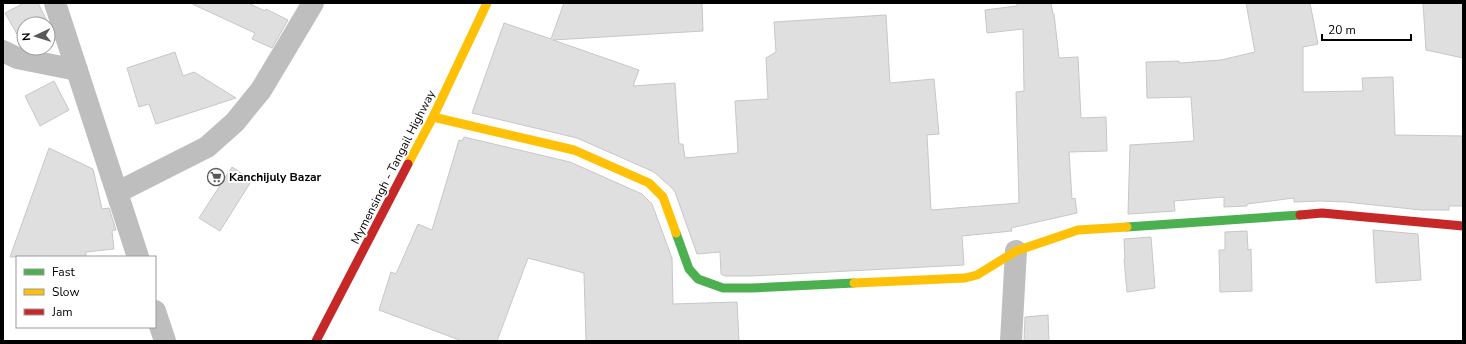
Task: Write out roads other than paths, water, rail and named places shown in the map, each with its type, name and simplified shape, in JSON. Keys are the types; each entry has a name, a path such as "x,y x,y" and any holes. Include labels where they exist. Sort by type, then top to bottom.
{"main road":[{"name":"Mymensingh - Tangail Highway","path":"316,341 433,117 487,3"},
{"path":"433,117 574,150 649,183 663,197 689,269 698,279 723,288 965,278 977,274 1016,251 1078,230 1322,213 1463,226"}],"street":[{"path":"55,3 138,256"},
{"path":"118,192 207,147 235,122 261,90 313,3"},
{"path":"3,51 17,58 77,70"},
{"path":"1011,341 1016,251"},
{"path":"156,314 165,341"}],"place":[{"name":"Kanchijuly Bazar","path":"216,177"}]}
